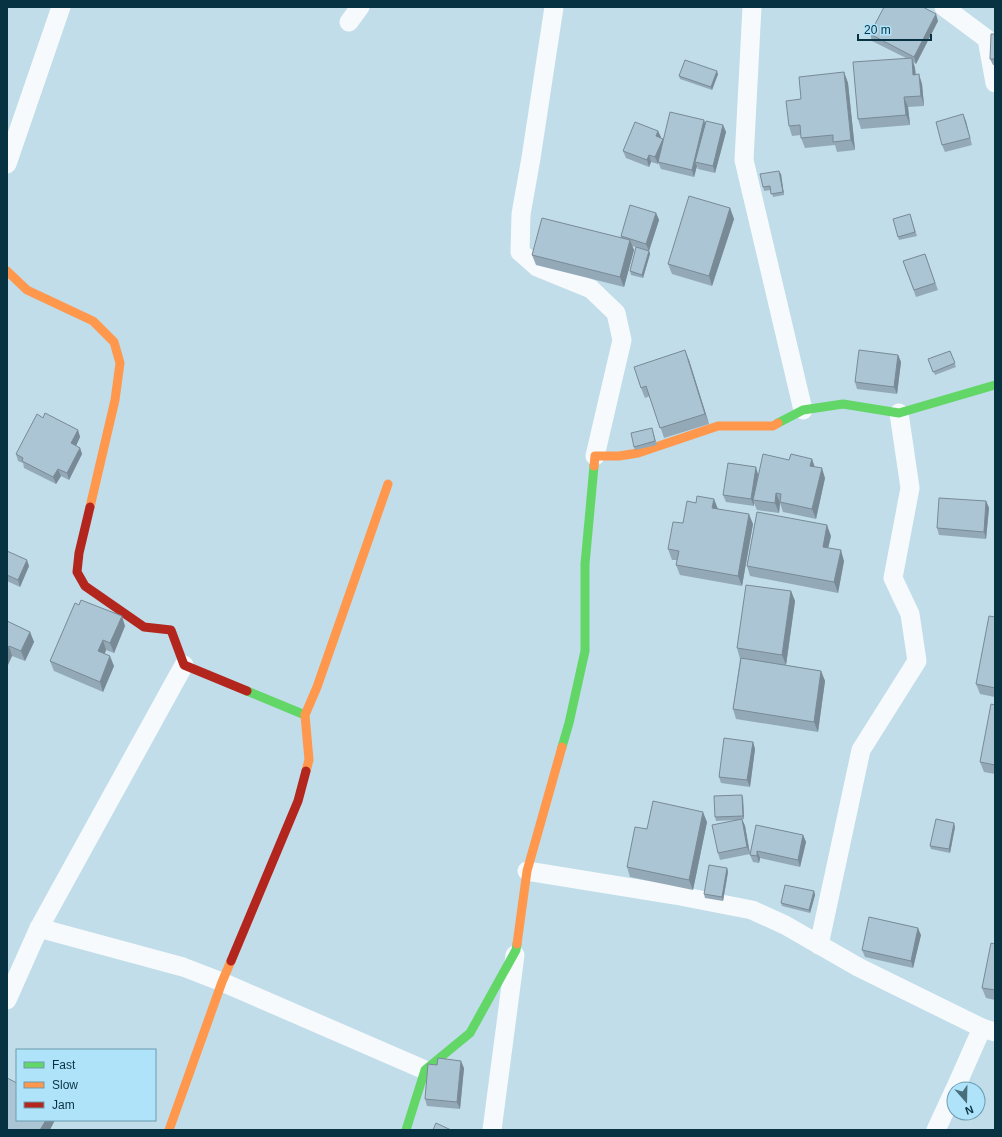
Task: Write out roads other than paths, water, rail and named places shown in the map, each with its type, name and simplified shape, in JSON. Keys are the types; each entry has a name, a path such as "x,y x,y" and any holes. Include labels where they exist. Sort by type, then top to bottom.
{"street":[{"path":"7,164 61,7"},
{"path":"492,1130 527,871 569,723 585,651 585,564 595,456 622,340 616,313 591,289 537,267 520,252 521,214 554,7"},
{"path":"752,7 744,160 803,410"},
{"path":"944,7 991,37 995,83"},
{"path":"7,271 27,290 93,321 114,342 120,363 115,400 79,553 77,572 85,586 144,627 171,630 184,665 305,715"},
{"path":"595,456 619,456 638,453 718,426 773,426 803,410 842,404 899,413 995,385"},
{"path":"819,945 861,750 917,661 910,614 894,578 910,488 899,413"},
{"path":"169,1130 222,982 298,800 309,760 305,715 317,687 388,484"},
{"path":"7,1000 39,928 184,665"},
{"path":"527,871 675,895 752,910 785,925 858,967 989,1030 959,1081"},
{"path":"39,928 183,967 222,982 425,1070"},
{"path":"406,1130 425,1070 470,1033 516,950"},
{"path":"936,1130 946,1108"}]}
